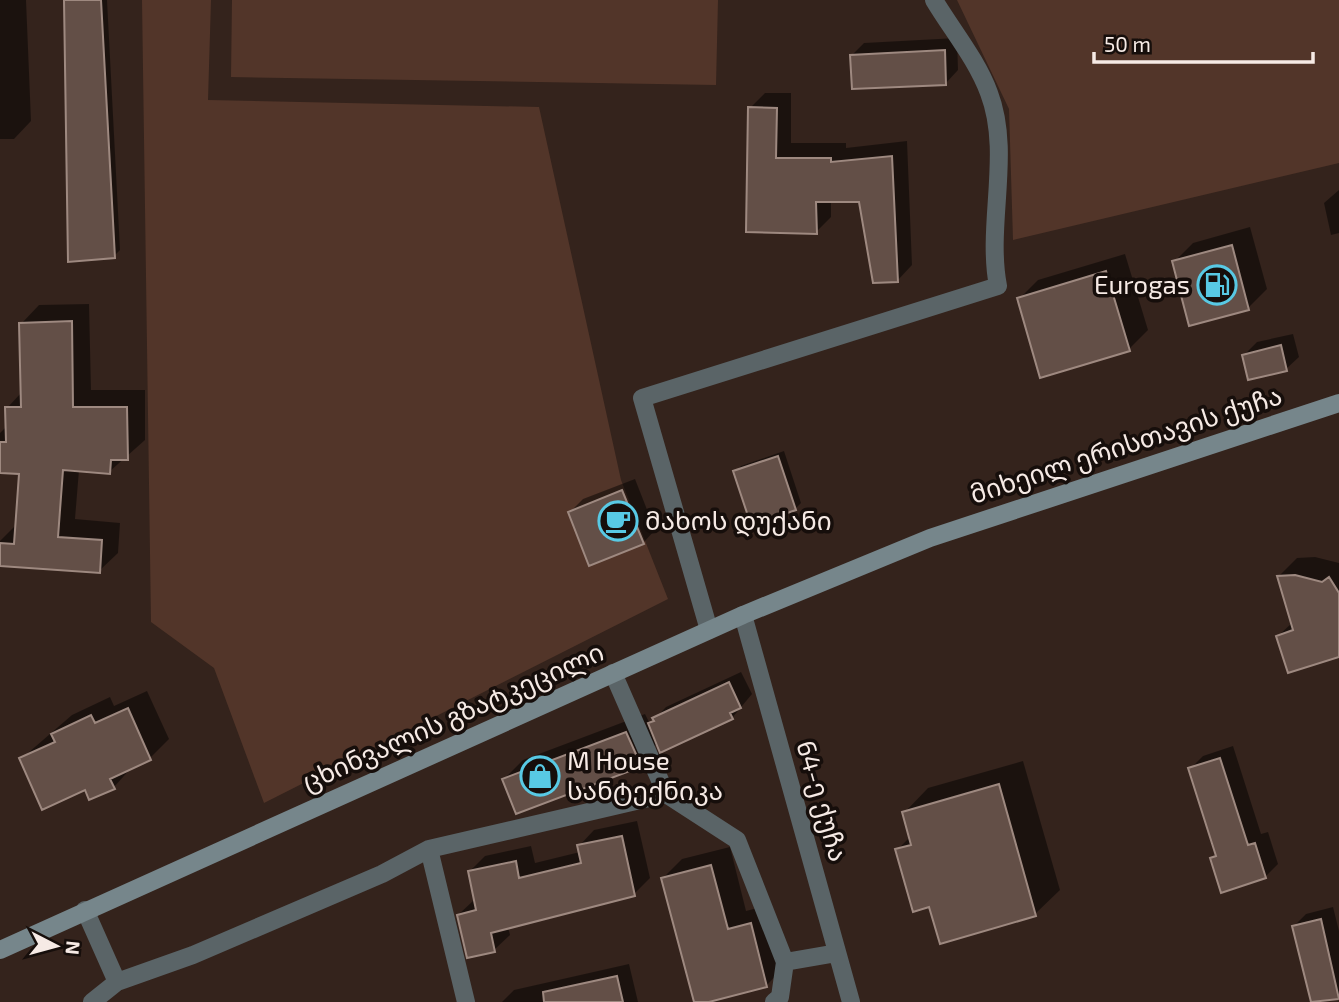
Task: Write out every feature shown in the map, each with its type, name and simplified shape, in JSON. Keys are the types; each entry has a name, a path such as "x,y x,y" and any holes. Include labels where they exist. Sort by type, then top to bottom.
{"main road":[{"name":"მიხეილ ერისთავის ქუჩა","path":"930,538 1338,407"},
{"name":"ცხინვალის გზატკეცილი","path":"0,950 398,773 709,630 930,538"}],"street":[{"path":"709,630 642,398 998,286 993,258 997,188 996,120 990,93 934,0"},
{"name":"64-ე ქუჩა","path":"743,615 851,1002"},
{"path":"613,673 666,794 737,841 785,962 780,997 774,1002"},
{"path":"92,1002 117,982 193,955 382,874 429,849 666,794"},
{"path":"429,849 466,1002"},
{"path":"85,910 117,982"},
{"path":"785,962 837,953"}],"shaded area":[{"path":"142,0 211,0 208,100 539,107 621,480 668,599 264,803 214,668 151,622"},
{"path":"232,0 718,0 716,85 231,77"},
{"path":"957,0 1339,0 1339,163 1013,240 1009,109"}],"building":[{"path":"64,0 101,0 115,258 68,262"},
{"path":"945,50 946,85 852,89 850,55"},
{"path":"748,107 777,108 776,158 831,158 831,162 892,156 898,282 873,283 859,202 816,202 817,234 746,232"},
{"path":"1232,245 1249,310 1189,326 1172,261"},
{"path":"1106,271 1130,351 1040,378 1017,298"},
{"path":"72,321 73,407 127,407 128,460 111,460 110,474 63,470 58,537 102,540 100,573 0,566 0,543 14,544 19,474 0,473 0,442 6,442 5,407 21,407 19,323"},
{"path":"1281,345 1287,371 1248,380 1242,355"},
{"path":"778,456 796,510 751,525 733,471"},
{"path":"622,490 644,544 589,566 568,512"},
{"path":"1295,575 1322,582 1329,577 1339,593 1339,657 1288,673 1276,636 1293,630 1277,576"},
{"path":"729,682 741,708 730,713 733,719 660,753 648,723 654,721 652,718"},
{"path":"128,708 151,760 110,779 115,789 89,800 85,790 42,810 19,758 55,742 51,734 91,715 95,723"},
{"path":"626,732 640,763 637,764 638,768 516,814 502,779"},
{"path":"1220,758 1248,845 1255,843 1266,878 1221,893 1210,858 1216,856 1188,768"},
{"path":"999,784 1036,916 940,944 929,907 913,912 895,849 911,845 902,812"},
{"path":"622,836 635,896 491,933 495,952 467,958 457,915 476,910 468,871 516,861 519,878 581,863 577,845"},
{"path":"711,865 728,929 751,923 767,987 709,1002 694,1002 661,878"},
{"path":"1321,919 1339,999 1311,1002 1292,926"},
{"path":"617,976 623,1002 544,1002 543,992"}],"place":[{"name":"Eurogas","path":"1217,285"},
{"name":"მახოს დუქანი","path":"618,521"},
{"name":"M House სანტექნიკა","path":"540,776"}]}
